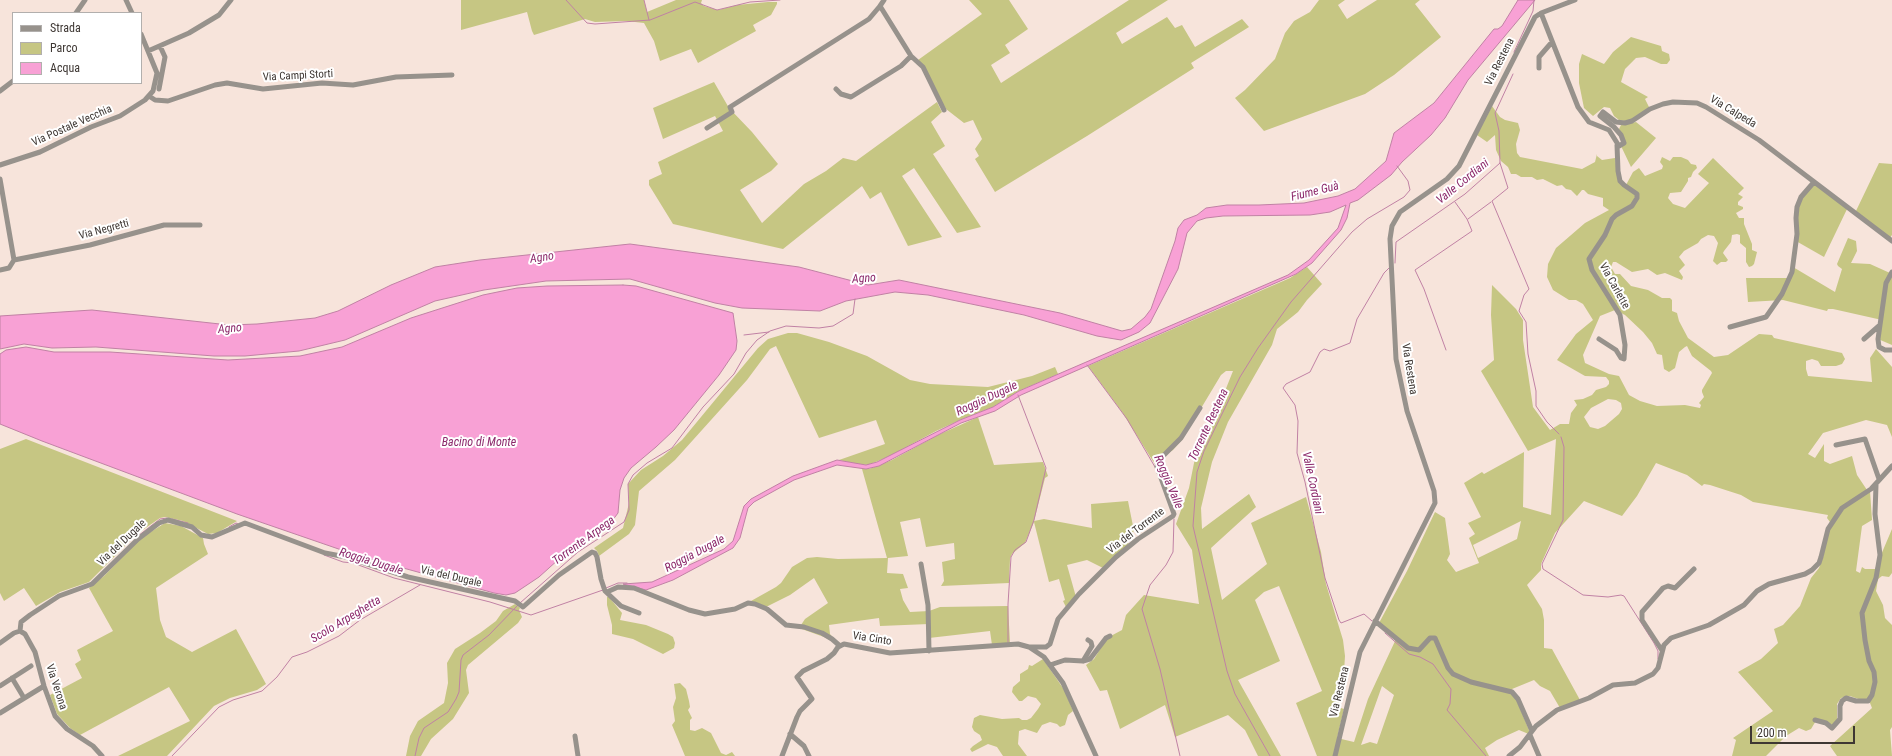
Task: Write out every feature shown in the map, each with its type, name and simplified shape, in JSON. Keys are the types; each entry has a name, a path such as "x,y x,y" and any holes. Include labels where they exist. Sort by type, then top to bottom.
{"street":[{"path":"77,12 85,0"},
{"path":"126,0 132,12"},
{"path":"148,51 189,33 219,14 232,0"},
{"path":"707,128 732,112 730,107 869,19 884,0"},
{"path":"1574,0 1541,13 1578,107 1589,122 1608,130 1614,136 1617,145"},
{"path":"880,6 911,56 924,67 944,110"},
{"name":"Via Restena","path":"1335,756 1360,652 1375,620 1429,518 1435,503 1434,492 1406,411 1396,359 1390,239 1392,226 1400,212 1447,179 1459,166 1533,20 1541,13"},
{"path":"142,36 156,73 156,81 149,96"},
{"path":"1539,68 1539,57 1552,42"},
{"path":"159,89 165,57 160,46"},
{"path":"836,88 841,94 851,98 902,66 911,56"},
{"name":"Via Campi Storti","path":"149,96 155,100 168,100 215,85 227,83 263,89 322,83 353,85 396,77 452,75"},
{"path":"0,91 12,82"},
{"name":"Via Postale Vecchia","path":"0,165 40,152 91,127 120,116 149,96"},
{"name":"Via Calpeda","path":"1617,145 1619,146 1624,143 1621,135 1614,127 1600,116 1603,112 1616,122 1625,123 1632,121 1650,108 1663,104 1673,102 1697,103 1754,136 1892,241"},
{"name":"Via Carlette","path":"1599,340 1616,350 1621,358 1624,359 1624,344 1620,315 1592,270 1588,259 1604,235 1612,219 1632,206 1637,198 1637,194 1624,186 1620,181 1617,145"},
{"path":"0,179 14,260 9,268 0,270"},
{"path":"1730,328 1766,317 1782,294 1792,272 1797,234 1797,207 1801,197 1814,182"},
{"name":"Via Negretti","path":"14,260 90,245 164,225 200,225"},
{"path":"1892,272 1886,283 1878,339 1879,346 1885,350 1892,350"},
{"path":"1864,339 1880,325"},
{"name":"Via del Torrente","path":"1029,647 1031,645 1046,647 1050,644 1058,619 1079,594 1116,557 1138,539 1173,516 1174,514 1157,467 1158,461 1181,438 1200,408"},
{"path":"1836,445 1865,439 1879,479"},
{"path":"1509,756 1520,747 1531,733 1550,714 1557,710 1589,698 1613,685 1635,683 1649,677 1658,668 1661,649 1671,638 1709,625 1740,608 1757,591 1769,584 1805,574 1812,570 1819,563 1822,557 1828,529 1842,508 1862,496 1876,484 1892,466"},
{"path":"1815,720 1826,723 1832,728 1840,719 1840,706 1842,701 1846,698 1856,701 1868,701 1874,689 1874,672 1869,661 1862,613 1876,578 1880,555 1875,514 1876,484"},
{"name":"Via del Dugale","path":"20,631 21,622 30,615 59,596 92,584 138,539 165,520 185,524 192,527 201,535 212,537 245,523 325,553 346,557 400,575 523,607 546,586 590,552 595,553 597,557 605,590"},
{"path":"921,564 928,605 928,651"},
{"path":"1661,649 1642,620 1642,612 1663,588 1668,586 1675,588 1694,569"},
{"path":"605,590 618,587 634,588 689,610 705,614 735,609 748,603 755,604 767,609 786,625 804,627 832,639 840,646"},
{"path":"605,590 626,610 639,614"},
{"path":"1375,620 1408,648 1419,650 1430,638 1435,638 1448,668 1453,674 1471,682 1512,692 1518,699 1539,756"},
{"path":"0,643 14,633 20,631"},
{"name":"Via Verona","path":"20,631 25,634 35,652 52,709 60,723 77,737 93,746 102,756"},
{"path":"1050,665 1065,660 1090,660 1106,638 1110,636"},
{"path":"1083,661 1092,646 1091,642 1088,640"},
{"name":"Via Cinto","path":"782,756 800,711 812,699 797,677 802,671 831,656 840,646 849,645 890,653 1018,644 1029,647 1041,654 1050,665 1066,689 1096,756"},
{"path":"0,686 31,666"},
{"path":"12,678 24,698"},
{"path":"0,713 44,686"},
{"path":"790,734 804,746 809,756"},
{"path":"575,736 578,756"}],"green space":[{"path":"461,0 644,0 647,12 676,0 702,0 701,3 704,6 718,10 737,5 768,2 777,2 777,4 771,15 753,25 756,31 698,63 691,49 660,61 654,41 644,23 626,21 595,22 585,19 534,35 527,12 461,30"},
{"path":"969,0 1009,0 1028,29 1005,45 1010,53 991,65 1001,83 1129,0 1168,0 1116,33 1122,44 1167,17 1175,28 1182,25 1195,47 1242,19 1249,27 1191,63 1194,68 995,192 975,159 979,156 975,149 982,139 973,120 964,123 946,109 918,60 982,14"},
{"path":"1319,0 1345,0 1338,5 1347,19 1377,0 1420,0 1415,4 1441,37 1394,75 1365,94 1264,131 1235,98 1245,90 1275,59 1285,33 1294,21 1310,12"},
{"path":"1631,37 1661,46 1662,51 1669,54 1670,60 1667,64 1661,64 1645,57 1636,58 1625,69 1621,82 1648,97 1645,99 1650,109 1631,120 1625,121 1619,120 1614,116 1610,108 1604,107 1593,116 1584,108 1579,83 1579,64 1582,54 1604,64 1613,52"},
{"path":"714,82 729,108 752,132 778,164 771,171 740,190 762,223 804,184 826,171 843,158 856,161 937,102 942,112 931,122 945,146 933,154 981,227 957,233 914,168 902,176 942,237 908,246 881,192 870,199 862,186 783,249 673,224 649,185 649,180 662,174 658,162 723,131 715,116 663,139 653,108"},
{"path":"1492,106 1500,117 1505,120 1518,123 1520,130 1516,144 1517,153 1520,157 1582,169 1595,162 1597,154 1597,156 1602,160 1615,158 1618,177 1626,185 1633,172 1639,168 1645,176 1662,169 1663,166 1660,162 1662,157 1670,161 1673,157 1681,157 1688,160 1691,164 1696,165 1697,168 1691,177 1688,178 1688,181 1681,192 1670,193 1668,198 1673,204 1685,208 1709,183 1698,174 1713,158 1744,188 1738,194 1743,197 1738,202 1738,205 1743,207 1743,209 1736,213 1739,218 1744,218 1744,224 1752,244 1752,250 1757,252 1754,264 1749,267 1746,262 1746,248 1740,243 1740,235 1737,234 1732,235 1731,242 1723,253 1728,260 1717,265 1713,261 1718,243 1714,236 1708,235 1684,251 1679,257 1685,265 1679,271 1683,277 1682,280 1665,273 1657,275 1648,269 1632,272 1616,262 1613,262 1611,267 1615,274 1620,274 1631,286 1648,290 1662,298 1670,298 1672,300 1672,311 1677,313 1679,321 1688,338 1714,357 1728,355 1759,334 1772,335 1774,338 1842,353 1845,359 1842,364 1836,366 1821,366 1818,361 1812,359 1806,361 1808,376 1872,382 1870,358 1876,349 1892,367 1892,437 1887,425 1866,420 1823,433 1808,454 1815,458 1824,444 1824,461 1830,464 1852,456 1857,475 1867,490 1870,491 1872,520 1862,526 1856,571 1860,573 1862,567 1865,569 1875,569 1892,529 1892,573 1889,577 1882,576 1878,579 1876,591 1883,605 1885,618 1892,625 1892,727 1890,730 1892,756 1837,756 1830,746 1872,708 1870,703 1850,696 1841,698 1837,704 1837,721 1832,725 1817,719 1811,729 1806,731 1799,728 1786,736 1766,756 1732,756 1736,740 1733,738 1773,711 1738,672 1761,659 1778,643 1774,629 1783,625 1800,606 1811,578 1819,568 1823,557 1830,522 1827,518 1828,515 1753,502 1741,495 1710,485 1704,484 1702,486 1687,475 1656,463 1637,496 1622,516 1584,501 1555,533 1541,564 1541,570 1527,585 1542,609 1544,620 1544,648 1552,649 1580,700 1560,708 1550,691 1540,686 1534,680 1512,689 1531,735 1519,730 1497,740 1485,748 1489,756 1317,756 1296,703 1322,691 1279,586 1264,592 1255,600 1280,661 1238,680 1281,756 1258,756 1245,730 1228,715 1175,737 1165,705 1120,729 1107,690 1100,691 1086,665 1094,659 1107,638 1122,630 1126,615 1144,595 1199,604 1192,550 1176,524 1189,488 1196,453 1209,421 1225,391 1233,371 1226,371 1221,375 1182,440 1173,450 1161,458 1156,466 1122,412 1088,366 1290,278 1307,267 1322,284 1298,312 1277,329 1272,345 1228,422 1212,462 1201,508 1202,529 1249,494 1256,507 1211,548 1222,600 1267,564 1251,523 1306,497 1321,552 1326,584 1343,640 1345,656 1344,672 1338,707 1344,709 1337,738 1354,742 1368,699 1396,639 1379,623 1407,571 1435,512 1445,518 1450,554 1447,560 1456,572 1479,563 1469,538 1475,534 1468,523 1481,517 1464,483 1482,472 1484,474 1524,452 1523,507 1551,515 1556,439 1528,451 1481,371 1494,360 1491,315 1492,285 1516,309 1523,320 1523,340 1533,407 1550,430 1560,424 1569,424 1571,413 1577,405 1574,400 1583,399 1592,395 1596,390 1606,387 1609,384 1609,381 1606,377 1585,376 1557,360 1576,334 1593,320 1583,304 1576,300 1569,300 1553,290 1547,277 1548,264 1556,248 1585,223 1609,210 1603,206 1603,198 1588,194 1584,190 1582,190 1577,196 1571,190 1566,189 1562,185 1557,186 1543,179 1537,180 1532,177 1521,177 1516,174 1511,174 1508,167 1501,161 1496,150 1495,135 1487,142 1477,135","holes":["1615,310 1625,315 1643,332 1652,343 1657,354 1662,355 1664,369 1669,372 1675,368 1679,352 1687,346 1692,356 1712,373 1702,390 1704,397 1699,403 1701,405 1700,408 1685,405 1657,406 1640,401 1629,395 1619,376 1609,374 1585,363 1583,355 1600,316","1608,399 1616,400 1621,403 1622,409 1619,414 1605,426 1598,429 1590,427 1584,417 1591,408","1521,521 1517,539 1478,558 1473,545","1382,686 1394,695 1377,744 1370,742 1361,745"]},
{"path":"1636,122 1656,138 1631,167 1621,146 1625,141 1619,129 1621,125"},
{"path":"1879,163 1892,164 1892,235 1889,239 1855,213"},
{"path":"1814,181 1848,207 1824,257 1796,241 1797,206"},
{"path":"1848,238 1856,241 1857,251 1851,263 1870,264 1890,273 1892,270 1892,345 1878,339 1882,320 1833,309 1828,309 1827,311 1783,300 1748,302 1746,278 1790,278 1793,267 1835,292 1842,269 1837,264"},
{"path":"788,333 797,333 829,342 867,356 910,380 930,384 988,387 1032,376 1055,367 1058,374 1019,391 993,407 936,431 890,456 868,465 856,464 839,460 885,444 876,420 819,438 776,346 770,349 747,380 675,460 639,491 635,525 629,534 599,556 594,548 623,528 629,503 628,484 641,470 663,456 682,440 758,348 768,339"},
{"path":"978,417 994,465 1043,462 1048,476 1045,478 1034,521 1044,519 1092,528 1091,504 1128,501 1134,531 1125,539 1129,544 1103,568 1087,560 1067,565 1076,597 1066,607 1063,601 1065,600 1059,579 1049,582 1034,522 1025,543 1012,554 1010,559 1009,583 941,586 944,581 942,562 955,559 954,543 926,547 920,518 900,522 908,556 888,558 887,573 903,574 908,588 900,589 903,600 910,612 929,611 940,607 1008,606 1010,643 992,645 990,631 929,638 929,624 880,626 879,618 829,625 830,634 839,645 824,637 799,628 805,619 828,603 814,578 790,595 766,607 751,601 776,587 781,583 792,567 807,558 887,558 862,469 869,469 892,460 938,435"},
{"path":"26,439 237,521 217,533 208,534 183,521 165,517 160,518 137,534 89,582 60,592 36,606 24,588 4,601 0,593 0,449"},
{"path":"165,523 181,526 203,538 208,554 156,588 160,620 166,637 192,652 236,629 266,684 257,690 230,698 214,706 167,756 118,756 190,721 169,687 80,735 70,728 57,714 50,695 82,678 75,664 81,660 77,650 113,631 89,588 104,576 141,538"},
{"path":"607,597 609,597 622,613 620,620 646,625 668,634 673,637 675,643 674,648 663,654 633,639 612,634 612,625 607,605"},
{"path":"515,604 520,608 519,610 522,617 518,623 468,665 466,670 469,693 453,719 431,739 421,756 406,756 410,736 418,721 444,703 448,683 447,663 455,649 496,621 503,611"},
{"path":"1043,659 1065,691 1073,711 1068,715 1065,725 1060,727 1057,724 1050,722 1042,725 1037,733 1025,729 1019,731 1018,744 1027,756 1003,756 997,747 988,744 972,752 970,749 982,740 980,735 974,731 972,727 974,718 980,715 1002,719 1019,718 1022,720 1027,720 1031,718 1038,709 1041,704 1036,698 1028,696 1022,701 1019,701 1012,692 1013,687 1020,681 1020,674 1028,669 1029,665 1032,666"},
{"path":"680,683 686,689 689,701 690,707 688,710 692,718 690,720 690,730 695,731 702,728 711,733 721,753 726,755 732,752 735,756 685,756 672,725 675,721 673,707 676,698 674,684"}],"water":[{"name":"Agno","path":"1518,0 1535,0 1468,80 1445,118 1431,135 1402,162 1391,175 1358,200 1350,203 1347,218 1341,230 1312,263 1296,274 1021,395 995,411 961,423 879,466 866,469 837,465 794,480 754,502 748,508 740,538 733,548 673,580 646,590 623,584 652,582 724,549 733,541 744,506 751,499 793,476 837,460 866,465 877,462 960,420 993,407 1019,391 1288,275 1309,260 1338,228 1346,205 1330,212 1310,215 1223,216 1206,218 1197,221 1187,233 1178,269 1150,323 1139,332 1121,340 1097,336 1024,315 928,295 895,292 846,301 820,311 742,308 715,303 630,279 546,281 484,290 435,301 345,340 299,351 245,356 214,356 96,347 52,348 24,344 0,349 0,316 92,310 229,325 257,324 315,318 338,311 391,285 435,267 480,260 630,244 799,267 868,285 899,280 1060,313 1122,331 1131,329 1145,317 1151,309 1175,241 1178,228 1184,220 1197,215 1206,208 1227,205 1304,203 1338,196 1355,189 1386,161 1394,133 1434,103 1494,29 1498,29 1502,26"},
{"name":"Bacino di Monte","path":"623,285 636,286 733,313 737,341 736,350 719,375 674,430 631,468 624,478 620,490 618,513 612,521 569,550 539,577 515,593 506,595 494,593 356,555 237,514 0,424 0,354 6,350 26,347 54,352 110,352 228,360 300,356 342,347 411,318 483,295 517,288"}],"waterway":[{"path":"566,0 587,23 595,24 650,20 695,2 717,10 750,2 780,0"},
{"path":"644,0 649,20"},
{"name":"Valle Cordiani","path":"1514,52 1533,11 1534,0"},
{"name":"Valle Cordiani","path":"1395,263 1396,242 1465,194 1500,163 1499,131 1495,113 1513,74"},
{"path":"1500,163 1508,188 1492,201 1529,289 1524,295 1519,311 1526,322 1528,354 1536,391 1536,406 1547,422 1559,434"},
{"name":"Torrente Restena","path":"1270,756 1235,694 1227,671 1193,526 1197,472 1204,451 1240,377 1258,348 1291,302 1352,232 1367,219 1404,197 1410,190 1408,181 1397,166"},
{"path":"1446,350 1424,289 1415,270 1472,231 1467,219 1455,202"},
{"path":"1468,219 1491,202"},
{"name":"Valle Cordiani","path":"1372,621 1364,614 1341,623 1339,620 1325,578 1305,482 1297,453 1298,421 1295,405 1283,388 1286,384 1310,372 1320,352 1324,349 1330,351 1350,343 1357,319 1384,273 1389,268"},
{"name":"Torrente Arpega","path":"520,603 578,552 624,522 629,510 628,484 633,475 647,463 672,448 703,407 734,374 746,353 757,340 770,331 786,326 819,328 833,326 853,314 855,299"},
{"path":"744,335 769,332"},
{"name":"Roggia Valle","path":"1087,365 1127,419 1155,467"},
{"path":"1008,642 1008,604 1011,557 1015,550 1026,542 1034,520 1046,468 1018,395"},
{"path":"1561,437 1564,447 1563,520 1542,564 1543,569 1583,595 1608,597 1624,596 1654,643 1658,651 1658,659"},
{"name":"Roggia Dugale","path":"138,536 160,519 167,518"},
{"name":"Roggia Dugale","path":"172,519 188,523"},
{"name":"Roggia Valle","path":"1174,519 1173,552 1166,565 1150,585 1142,609 1160,669 1180,756"},
{"name":"Roggia Dugale","path":"229,527 236,523 238,524"},
{"name":"Roggia Dugale","path":"324,555 343,562 353,563 394,578 490,602 531,615 603,590"},
{"name":"Roggia Dugale","path":"606,588 618,583 627,583"},
{"name":"Scolo Arpeghetta","path":"172,756 219,707 233,700 262,691 277,677 292,657 307,652 339,636 360,620 420,585"},
{"name":"Torrente Arpega","path":"415,756 419,738 424,728 448,712 456,699 459,692 461,660 463,655 489,635 518,605"},
{"name":"Valle Cordiani","path":"1385,633 1409,654 1420,657 1433,664 1451,689 1450,704 1447,710 1486,756"}],"water label":[{"name":"Fiume Guà","path":"1315,192"}]}
